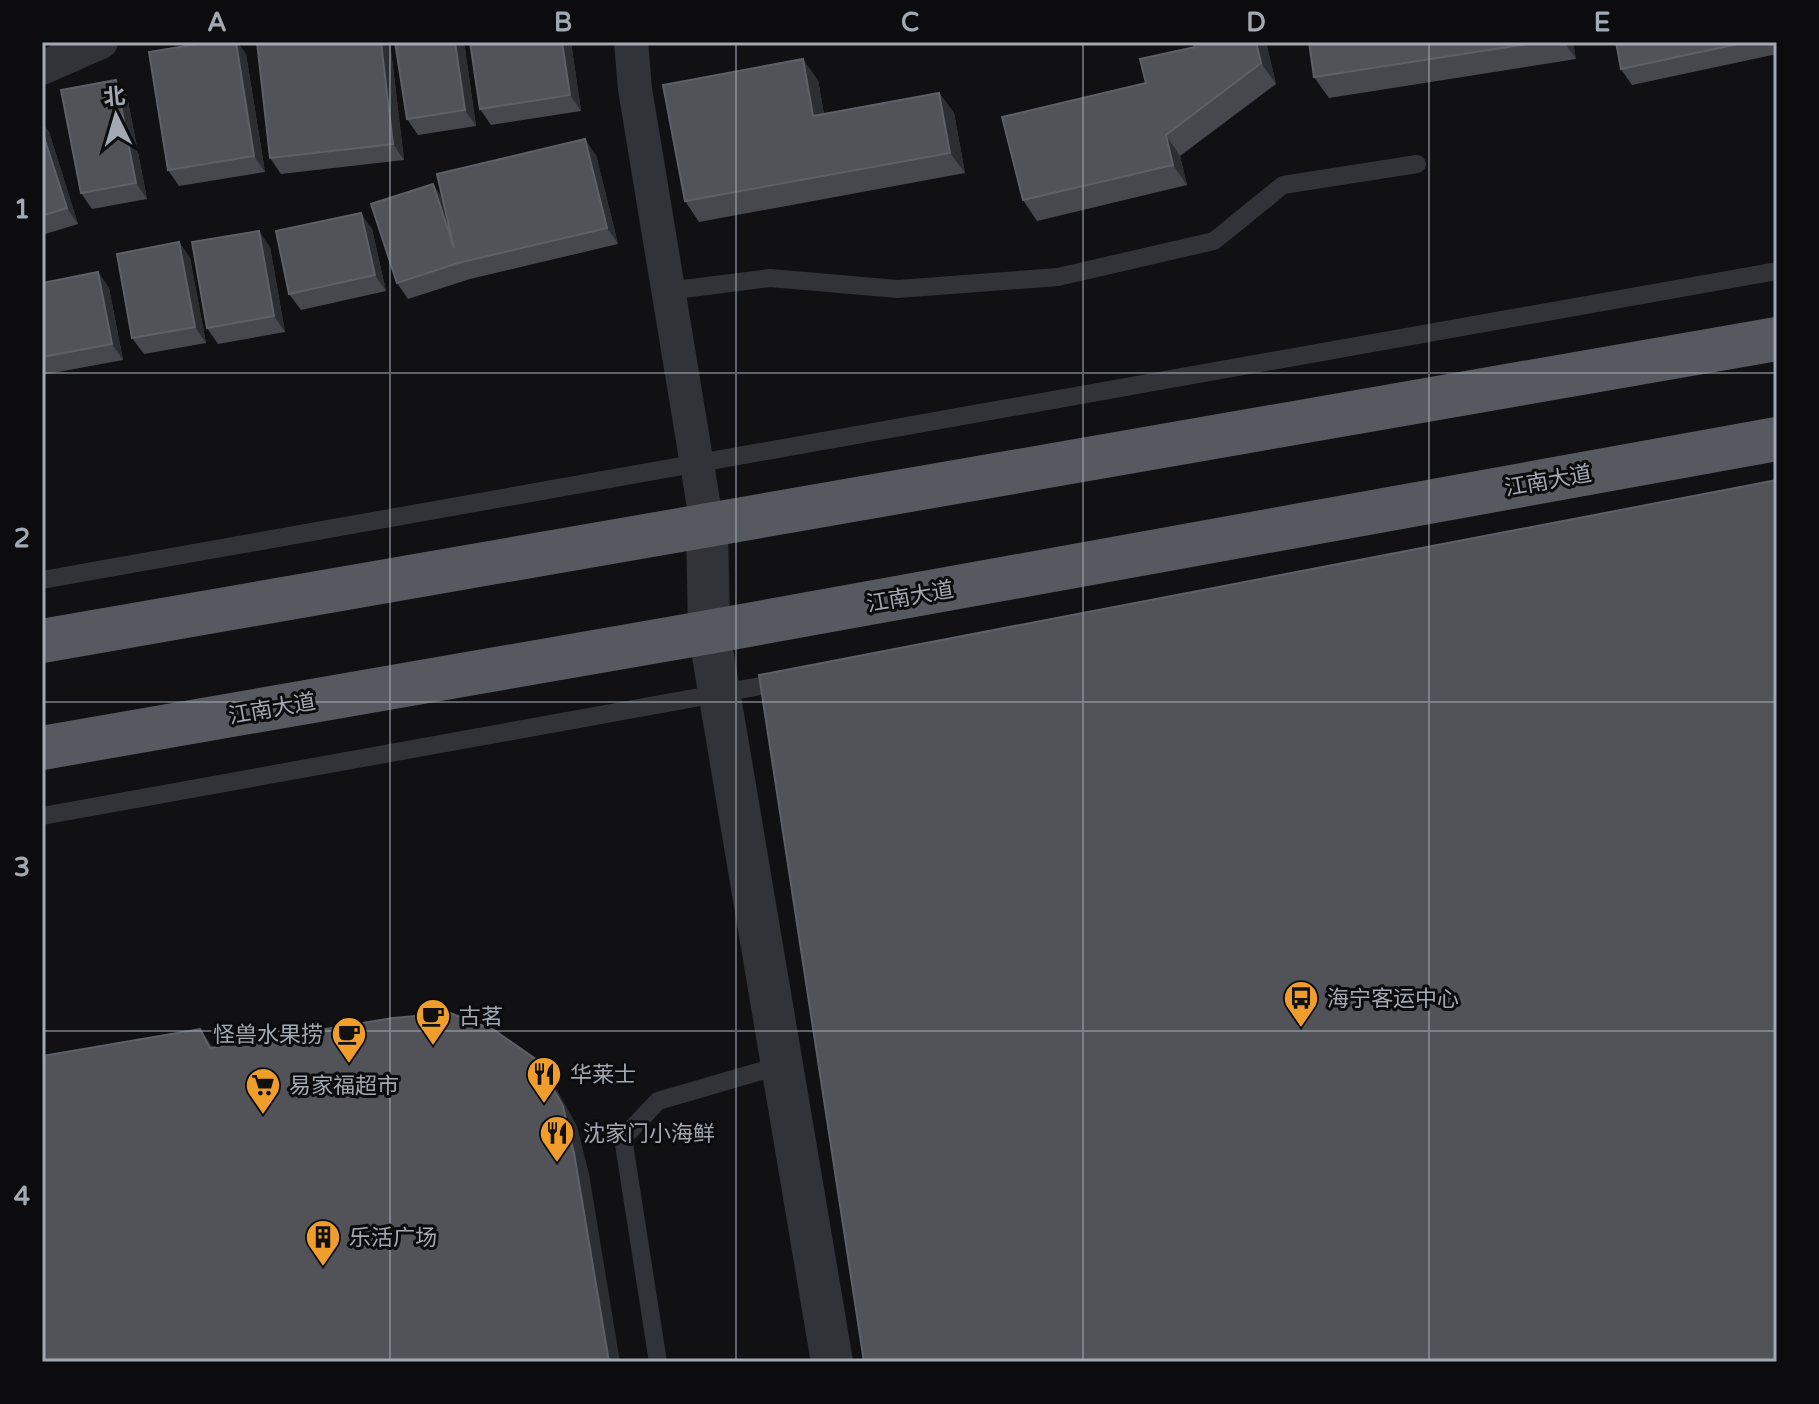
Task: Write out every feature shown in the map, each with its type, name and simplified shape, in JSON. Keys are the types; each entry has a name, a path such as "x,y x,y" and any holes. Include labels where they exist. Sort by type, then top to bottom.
{"highway":[{"path":"42,641 1777,339"},
{"name":"江南大道","path":"42,748 709,632 1777,439"}],"street":[{"path":"42,68 101,42"},
{"path":"631,42 635,89 707,525 709,632 832,1362"}],"lane":[{"path":"668,291 770,278 898,289 1058,277 1214,241 1283,185 1417,164"},
{"path":"42,580 1777,271"},
{"path":"42,816 797,679"},
{"path":"658,1362 623,1138 658,1101 782,1065"}],"building":[{"path":"210,42 236,42 254,156 168,170 149,52"},
{"path":"257,42 381,42 393,144 270,158"},
{"path":"395,42 455,42 465,110 407,119"},
{"path":"470,42 562,42 570,95 480,109"},
{"path":"1194,42 1256,42 1261,63 1166,135 1173,165 1023,200 1002,117 1146,83 1140,59 1195,47"},
{"path":"1309,42 1540,42 1314,77"},
{"path":"1616,42 1747,42 1621,69"},
{"path":"803,59 813,116 939,93 950,153 685,201 663,85"},
{"path":"116,80 136,183 81,193 61,90"},
{"path":"42,131 67,208 42,216"},
{"path":"585,139 607,228 458,263 397,283 371,204 433,184 454,248 437,174"},
{"path":"361,213 375,275 289,294 276,231"},
{"path":"259,231 274,316 207,328 192,242"},
{"path":"179,242 195,327 132,338 117,254"},
{"path":"98,272 112,344 42,357 42,283"},
{"name":"海宁客运中心","path":"1777,480 1777,1362 864,1362 759,675"},
{"name":"乐活广场","path":"450,1013 494,1030 537,1060 563,1106 574,1153 609,1362 42,1362 42,1056 200,1029 210,1048 393,1018"}],"place":[{"name":"海宁客运中心","path":"1301,1029"},
{"name":"古茗","path":"433,1047"},
{"name":"怪兽水果捞","path":"349,1065"},
{"name":"华莱士","path":"544,1105"},
{"name":"易家福超市","path":"263,1116"},
{"name":"沈家门小海鲜","path":"557,1164"},
{"name":"乐活广场","path":"323,1268"}]}
